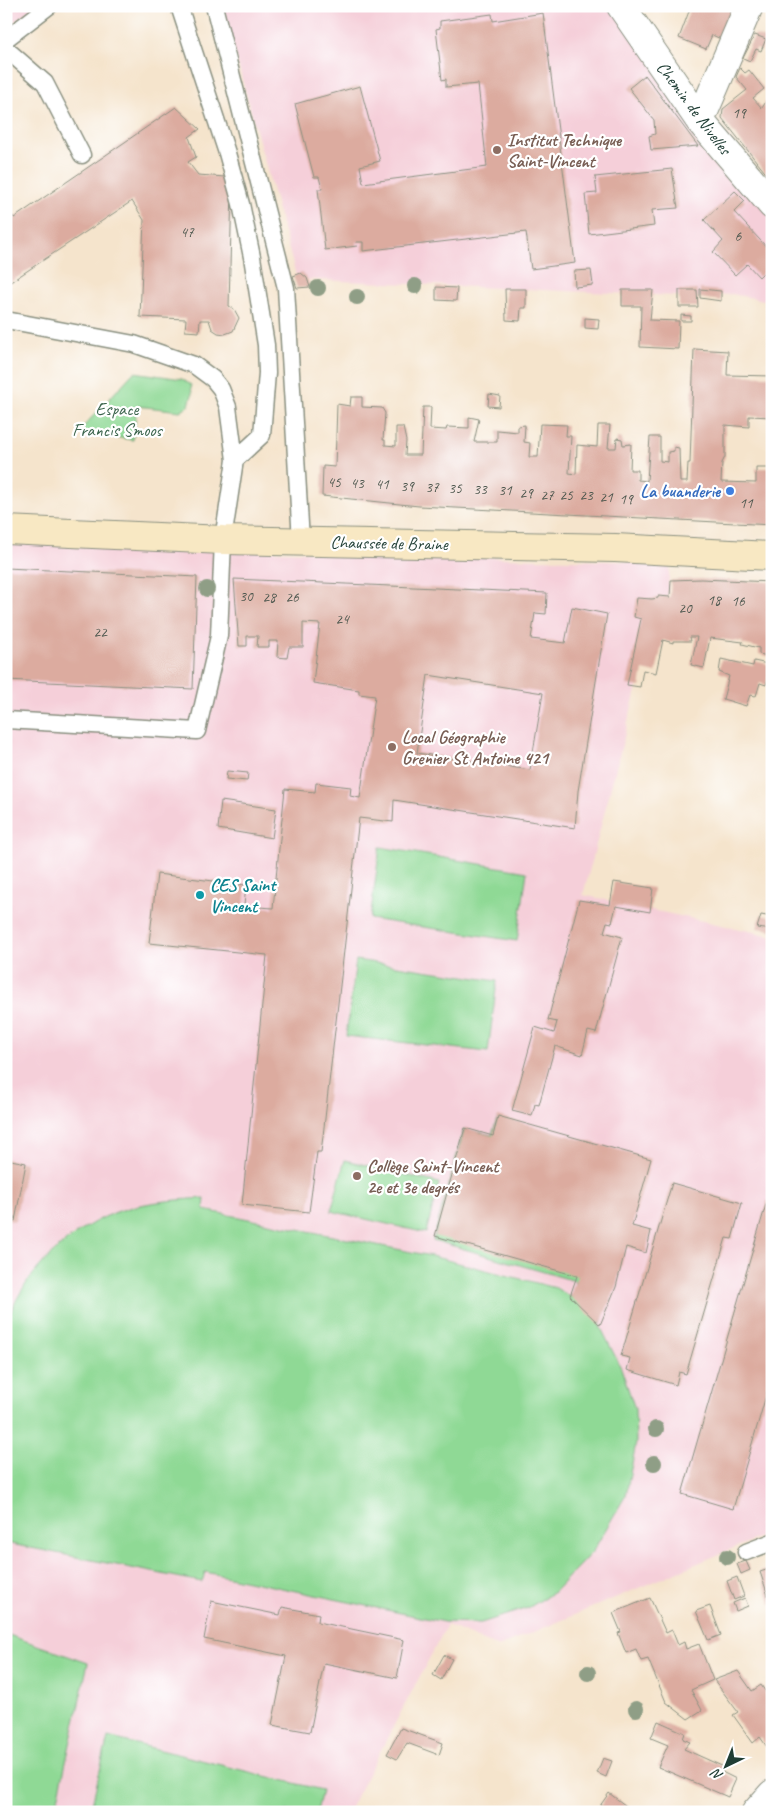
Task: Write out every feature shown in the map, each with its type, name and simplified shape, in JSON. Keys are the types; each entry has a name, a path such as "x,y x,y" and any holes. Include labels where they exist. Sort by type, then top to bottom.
{"street":[{"name":"Chemin de Nivelles","path":"621,6 700,121 772,205"},
{"path":"700,121 749,6"},
{"name":"Chaussée de Braine","path":"6,530 223,540 615,548 772,556"},
{"path":"756,1812 772,1794"}],"lane":[{"path":"6,39 49,6"},
{"path":"179,6 228,153 242,204 266,345 267,373 262,435 235,460"},
{"path":"214,6 286,288 301,541"},
{"path":"6,49 45,83 82,155"},
{"path":"6,320 134,344 194,365 213,379 221,389 228,406 235,460 223,540 219,636 197,731 6,720"},
{"path":"746,1552 772,1542"}],"shaded area":[{"path":"6,6 35,6 6,28"},
{"name":"Institut Technique Saint-Vincent","path":"222,6 627,6 772,194 772,297 764,300 732,294 699,297 297,279"},
{"name":"Collège Saint-Vincent 2e et 3e degrés","path":"6,543 670,563 667,600 650,637 583,895 772,936 772,1532 498,1647 447,1625 348,1812 6,1812"}],"green space":[{"name":"Espace Francis Smoos","path":"134,372 182,379 191,385 192,395 189,405 180,411 137,406 133,440 81,432 83,427"},
{"path":"380,847 527,872 517,941 370,919"},
{"path":"356,960 497,981 488,1052 346,1036"},
{"path":"497,1119 647,1161 600,1326 621,1368 635,1409 636,1443 626,1495 593,1551 554,1592 528,1608 481,1623 444,1622 205,1572 202,1582 6,1543 6,1328 12,1309 22,1290 35,1272 67,1241 85,1228 122,1210 153,1203 205,1198 204,1210 431,1256 556,1288 572,1298 575,1281 433,1240 464,1129 492,1135"},
{"path":"345,1160 439,1183 426,1233 331,1211"},
{"path":"6,1634 88,1663 55,1812 6,1812"},
{"path":"108,1737 322,1790 317,1812 90,1812"}],"building":[{"path":"691,6 734,6 721,39 712,35 706,49 679,38"},
{"path":"543,13 575,263 531,269 526,232 363,251 363,242 356,242 357,246 325,250 318,189 322,189 319,177 314,177 295,104 360,86 380,161 360,166 363,183 487,167 478,84 446,87 446,79 442,80 436,29 440,28 440,21 492,14 493,21"},
{"path":"755,35 766,39 761,51 756,49 750,61 743,58"},
{"path":"740,68 745,73 749,70 764,89 753,98 762,108 772,92 772,181 722,118 723,109 747,90 736,77"},
{"path":"645,75 698,146 651,150 649,136 655,134 654,120 629,88"},
{"path":"176,107 200,129 189,137 196,157 188,162 198,175 225,177 232,188 229,306 234,309 239,318 233,331 225,334 218,333 212,329 209,320 200,320 199,332 185,331 186,319 140,317 144,220 132,201 6,285 6,207 14,218"},
{"path":"672,169 678,208 652,210 654,226 589,234 585,194 597,193 595,177"},
{"path":"735,191 745,201 734,212 772,253 772,280 764,272 759,277 747,264 735,275 713,252 723,241 704,220"},
{"path":"591,270 593,285 575,287 574,271"},
{"path":"301,273 307,278 310,287 297,288 293,276"},
{"path":"436,287 457,288 456,301 436,300"},
{"path":"505,289 526,289 526,308 521,308 520,321 506,320"},
{"path":"700,289 721,291 721,301 700,298"},
{"path":"622,290 653,290 650,320 679,321 678,349 640,347 641,306 622,306"},
{"path":"679,290 697,290 698,307 679,307"},
{"path":"681,315 691,316 691,321 681,321"},
{"path":"585,318 599,319 598,329 585,328"},
{"path":"694,349 728,351 727,375 772,376 772,417 749,416 749,427 725,425 725,457 722,463 721,482 756,483 756,468 772,468 772,525 419,506 322,496 323,466 335,467 337,404 350,406 351,397 362,397 362,407 382,408 385,413 383,440 385,440 385,445 396,446 396,427 403,427 406,441 405,455 421,455 423,407 431,407 430,429 446,430 447,427 469,428 469,417 479,419 474,442 497,442 497,430 518,432 518,426 525,425 524,442 530,443 529,457 538,457 540,424 567,425 566,436 571,436 569,473 576,474 577,445 597,447 598,425 610,425 608,448 616,448 617,438 622,439 623,445 631,444 630,470 638,470 638,480 647,481 650,437 660,437 660,461 668,462 668,452 674,451 674,447 679,448 680,482 687,482 688,463 690,463"},
{"path":"489,394 500,396 499,407 488,406"},
{"path":"6,568 197,577 193,689 6,680"},
{"name":"CES Saint Vincent","path":"234,579 547,593 546,614 535,613 531,639 565,643 572,607 607,614 578,791 575,828 394,800 393,822 359,818 321,1152 317,1152 309,1212 242,1205 267,955 149,943 157,874 246,885 244,906 273,908 285,789 315,792 316,783 351,787 350,796 360,798 375,696 359,694 359,690 313,683 320,624 303,623 303,647 289,647 287,658 277,657 278,641 269,641 269,647 257,647 258,636 247,636 247,646 239,646","holes":["428,675 543,693 530,770 417,753"]},
{"path":"701,579 772,582 772,657 759,654 759,648 742,644 743,642 710,638 704,668 691,665 697,637 690,637 691,641 673,641 673,643 663,640 656,673 643,670 640,687 627,685 641,619 634,617 637,598 670,597 671,580"},
{"path":"721,659 753,666 754,661 772,665 766,685 760,683 756,696 750,695 746,706 723,699 729,676 719,672"},
{"path":"227,771 248,773 247,781 226,779"},
{"path":"221,801 276,809 272,838 218,829"},
{"path":"614,882 653,888 650,912 616,906 612,923 607,922 604,932 622,937 596,1033 588,1031 582,1055 555,1046 539,1105 535,1104 532,1116 512,1111 535,1027 554,1033 557,1022 548,1020 579,900 610,905"},
{"path":"761,915 772,917 772,930 757,928"},
{"path":"498,1116 651,1159 632,1226 651,1231 646,1253 626,1247 616,1287 600,1325 570,1296 577,1276 435,1236 465,1128 493,1136"},
{"path":"6,1159 26,1163 15,1221 6,1220"},
{"path":"672,1183 742,1203 732,1239 726,1238 686,1374 679,1372 676,1385 627,1370 630,1358 621,1356"},
{"path":"767,1201 772,1202 772,1375 733,1509 682,1494"},
{"path":"746,1561 750,1570 741,1574 737,1564"},
{"path":"772,1568 772,1604 771,1604 760,1572"},
{"path":"737,1577 744,1596 734,1600 727,1581"},
{"path":"650,1598 666,1633 672,1630 678,1645 684,1642 686,1649 699,1644 713,1680 691,1690 702,1710 688,1719 666,1702 648,1659 641,1661 636,1649 626,1653 618,1633 621,1632 613,1613"},
{"path":"745,1598 748,1606 736,1611 733,1603"},
{"path":"211,1601 280,1615 282,1607 319,1614 318,1622 404,1640 397,1678 324,1663 310,1732 272,1725 286,1656 204,1639"},
{"path":"710,1606 721,1635 708,1640 696,1611"},
{"path":"444,1655 452,1659 441,1680 433,1675"},
{"path":"738,1671 752,1691 761,1685 772,1701 772,1754 760,1737 753,1743 733,1715 738,1712 714,1680"},
{"path":"658,1721 685,1733 683,1739 690,1742 684,1749 724,1767 722,1772 736,1779 728,1797 658,1767 668,1745 651,1738"},
{"path":"401,1728 443,1743 439,1755 407,1743 397,1759 387,1754"},
{"path":"603,1758 612,1761 606,1777 597,1773"},
{"path":"609,1793 634,1812 600,1812 597,1810"}],"place":[{"name":"Institut Technique Saint-Vincent","path":"497,150"},
{"name":"La buanderie","path":"730,491"},
{"name":"Local Géographie Grenier St Antoine 421","path":"392,747"},
{"name":"CES Saint Vincent","path":"200,895"},
{"name":"Collège Saint-Vincent 2e et 3e degrés","path":"357,1176"}]}
